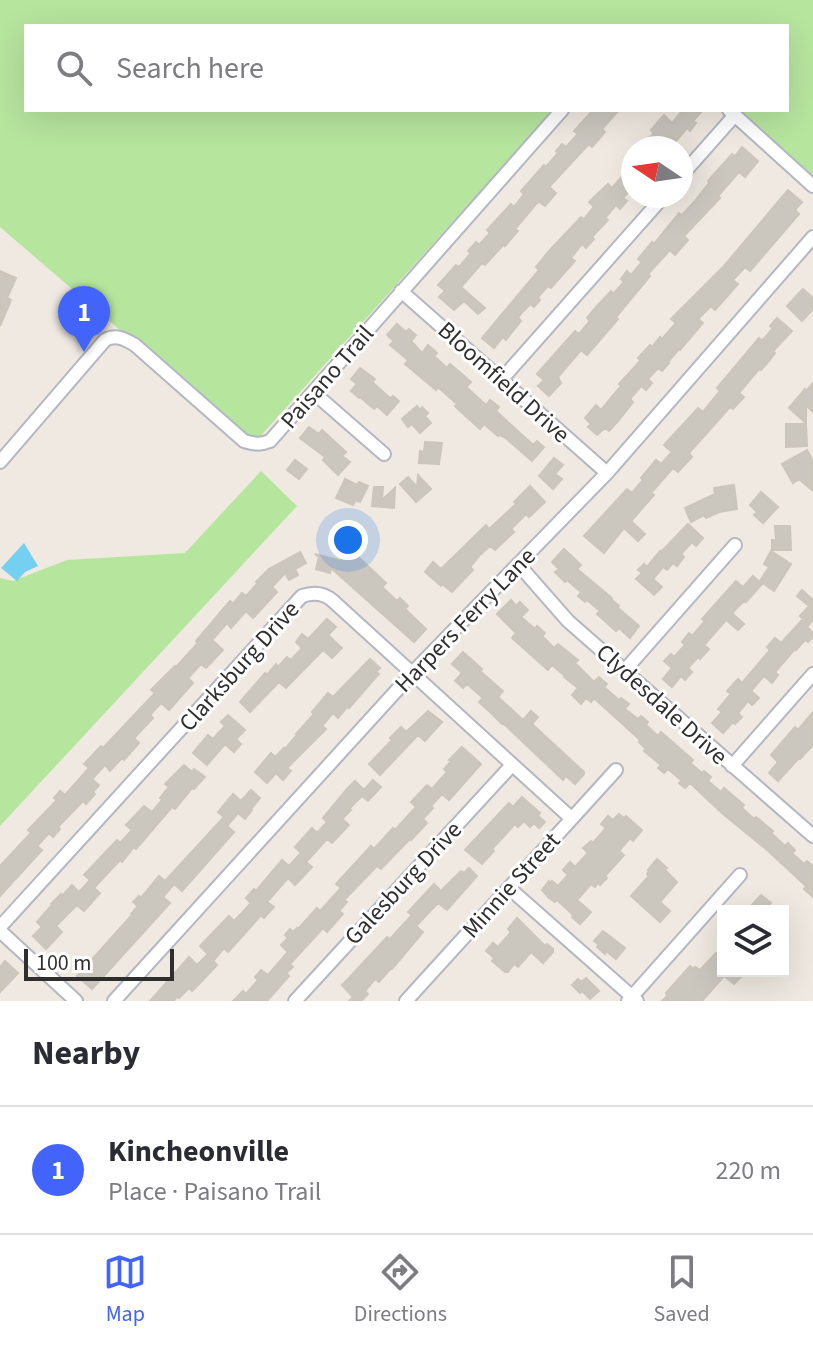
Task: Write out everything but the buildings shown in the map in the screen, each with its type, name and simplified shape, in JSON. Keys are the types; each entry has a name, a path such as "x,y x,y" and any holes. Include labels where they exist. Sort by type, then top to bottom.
{"street":[{"name":"Paisano Trail","path":"0,462 110,337 121,338 135,345 244,441 261,444 270,441 560,112"},
{"path":"693,161 732,112 813,186"},
{"path":"501,380 653,208"},
{"name":"Harpers Ferry Lane","path":"114,1001 412,674 607,473 813,237"},
{"name":"Bloomfield Drive","path":"401,291 607,473"},
{"path":"314,393 384,454"},
{"path":"625,670 735,545"},
{"name":"Clydesdale Drive","path":"518,564 568,621 813,836"},
{"name":"Clarksburg Drive","path":"0,929 302,596 315,594 328,597 571,818"},
{"path":"732,766 813,674"},
{"name":"Galesburg Drive","path":"295,1001 512,765"},
{"name":"Minnie Street","path":"406,1001 616,770"},
{"path":"509,888 632,999 740,875"},
{"path":"0,929 76,1001"}],"green space":[{"path":"0,0 813,0 813,177 741,112 789,112 789,24 24,24 24,112 551,112 256,441 0,227"},
{"path":"261,471 297,506 0,826 0,578 13,581 67,560 185,553"}],"water":[{"path":"24,543 38,566 25,572 17,581 1,568"}],"place":[{"name":"Kincheonville","path":"84,352"}]}
